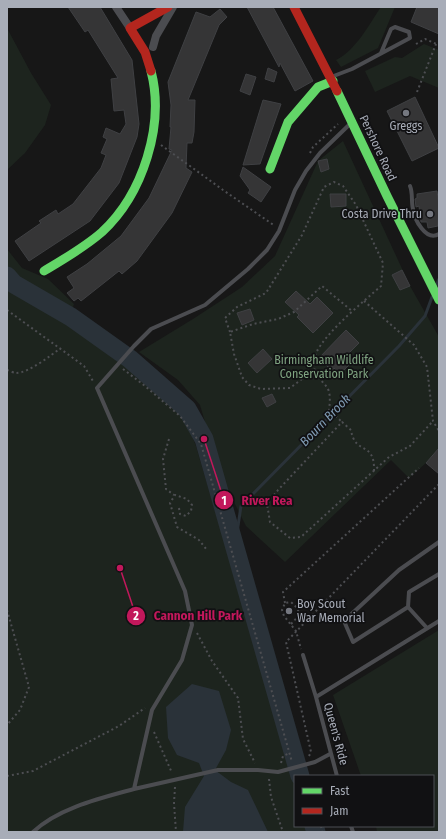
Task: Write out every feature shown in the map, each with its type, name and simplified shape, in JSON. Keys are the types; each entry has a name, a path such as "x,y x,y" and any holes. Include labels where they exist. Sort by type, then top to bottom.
{"street":[{"path":"44,272 79,249 108,226 130,197 145,166 152,138 156,106 148,59 116,7"},
{"path":"130,28 168,7"},
{"path":"153,47 156,36 173,7"},
{"name":"Pershore Road","path":"294,7 332,79 387,196 439,300"},
{"path":"270,169 288,122 318,87 332,79"}],"lane":[{"path":"332,79 352,69 382,53 410,38 408,32 394,27 391,29 382,53"},
{"path":"134,789 152,710 182,660 192,625 185,591 97,388 151,329 205,305 248,269 267,250 279,231 295,190 306,171 320,153 352,122"},
{"path":"410,186 413,210 423,231 429,235 436,236 439,234"},
{"path":"408,607 353,642 344,621 399,570 439,542"},
{"path":"427,628 408,607 409,592 439,574"},
{"path":"316,697 439,621"},
{"name":"Queen's Ride","path":"303,656 316,697 337,775"},
{"path":"33,832 41,824 72,808 134,789 218,770 258,770 278,772 307,765 330,754"}],"path":[{"path":"417,92 436,44"},
{"path":"152,138 266,221"},
{"path":"314,370 290,388 261,389 249,385 242,377 234,354 230,332 225,318 236,307 266,293 302,235 324,187 334,182 343,186 356,205 383,264 380,286 330,333 316,353 314,370 320,380 327,387 330,402 329,410 351,430 352,439 359,447 367,449 372,455 374,460 374,471"},
{"path":"230,332 253,324 278,319 294,312 322,286 353,312"},
{"path":"364,301 414,346 427,368 433,421 439,431"},
{"path":"7,310 84,366 97,388"},
{"path":"7,370 16,373 30,368 46,360 61,348"},
{"path":"118,364 180,416 201,444 293,765"},
{"path":"342,422 278,490 267,504 270,522 290,538 301,537 389,457 410,446 433,421"},
{"path":"169,439 163,458 166,489 175,495 187,499 192,505 191,511 186,516 180,514 179,508"},
{"path":"303,656 296,631 284,616 282,610 285,603 283,592 419,468"},
{"path":"307,765 311,752 286,642 439,484"},
{"path":"175,495 170,503 177,527 199,540 207,550"},
{"path":"285,603 291,602 299,612 298,617 291,624"},
{"path":"7,610 28,687 20,710 7,725"},
{"path":"192,625 212,661 238,698 243,739 258,770"},
{"path":"7,776 33,771 119,726 158,700"},
{"path":"283,756 290,753"},
{"path":"268,771 271,796 283,832"}],"green space":[{"path":"381,7 395,7 378,48 341,67 336,60 343,56 356,44"},
{"path":"7,28 31,73 51,105 45,125 25,153 7,170"},
{"path":"424,44 439,50 439,88 410,76 375,92 365,71 395,57 402,58"},
{"name":"Birmingham Wildlife Conservation Park","path":"343,141 410,286 439,337 439,448 426,463 409,478 391,460 285,562 246,526 221,476 200,405 178,380 139,352 242,287 275,256 318,161"},
{"path":"7,249 22,268 48,279 74,304 68,323 169,395 184,416 196,446 294,780 294,827 308,827 310,832 7,832"},
{"path":"439,630 439,832 377,832 376,827 434,827 434,775 361,775 333,695"}],"shaded area":[{"path":"192,684 219,691 231,730 226,750 215,770 231,782 248,790 268,832 183,832 185,807 204,776 199,763 177,755 168,738 166,707"}],"building":[{"path":"68,7 100,7 132,60 139,124 137,137 119,183 90,221 29,261 15,241 41,223 39,221 56,210 58,214 73,204 101,168 106,155 101,153 107,139 103,137 106,128 120,134 126,124 124,110 114,111 111,79 118,78 88,30 85,32"},
{"path":"247,7 273,7 313,81 295,91 280,63 279,67"},
{"path":"417,7 439,7 439,34 411,22"},
{"path":"220,9 227,17 219,25 188,100 195,100 194,132 192,143 187,143 186,168 192,172 172,213 137,261 122,274 119,271 81,301 78,298 74,301 67,293 74,288 67,277 87,264 121,236 149,198 172,150 169,149 171,105 168,82 196,12 210,17"},
{"path":"268,68 277,72 274,82 265,79"},
{"path":"246,74 256,77 250,95 240,91"},
{"path":"415,97 439,148 412,161 387,111"},
{"path":"263,100 281,104 260,164 243,165"},
{"path":"327,159 329,169 321,172 318,161"},
{"path":"243,167 271,187 261,202 248,193 250,190 240,176"},
{"name":"Costa Drive Thru","path":"437,191 439,205 438,226 428,228 427,222 421,222 419,206 416,207 415,199 417,198 417,194"},
{"path":"330,194 346,194 346,206 331,207"},
{"path":"402,270 410,286 400,290 392,275"},
{"path":"296,291 310,304 317,297 333,313 313,333 297,317 299,315 285,302"},
{"path":"250,309 254,320 242,325 237,313"},
{"path":"346,330 359,343 345,357 351,363 340,374 334,368 332,371 319,358"},
{"path":"263,349 272,359 257,373 248,363"},
{"path":"272,394 276,402 267,407 262,398"},
{"path":"439,448 439,474 426,463"}],"waterway":[{"path":"7,276 14,284 71,317 130,359 187,409 204,439 300,775"},
{"name":"Bourn Brook","path":"436,286 439,279"},
{"name":"Bourn Brook","path":"235,546 241,506 399,346 425,316 432,297"},
{"path":"314,827 316,832"}],"traffic: fast":[{"path":"44,271 81,248 102,232 129,198 139,179 147,158 152,136 155,114 155,92 151,71"},
{"path":"270,169 288,122 318,87 333,81"},
{"path":"337,91 439,300"}],"traffic: jam":[{"path":"151,71 145,52 130,28 168,7"},
{"path":"294,7 337,91"}],"place":[{"name":"Greggs","path":"406,113"},
{"name":"Costa Drive Thru","path":"430,214"},
{"name":"River Rea","path":"204,439"},
{"name":"Cannon Hill Park","path":"120,568"},
{"name":"Boy Scout War Memorial","path":"289,611"}]}
